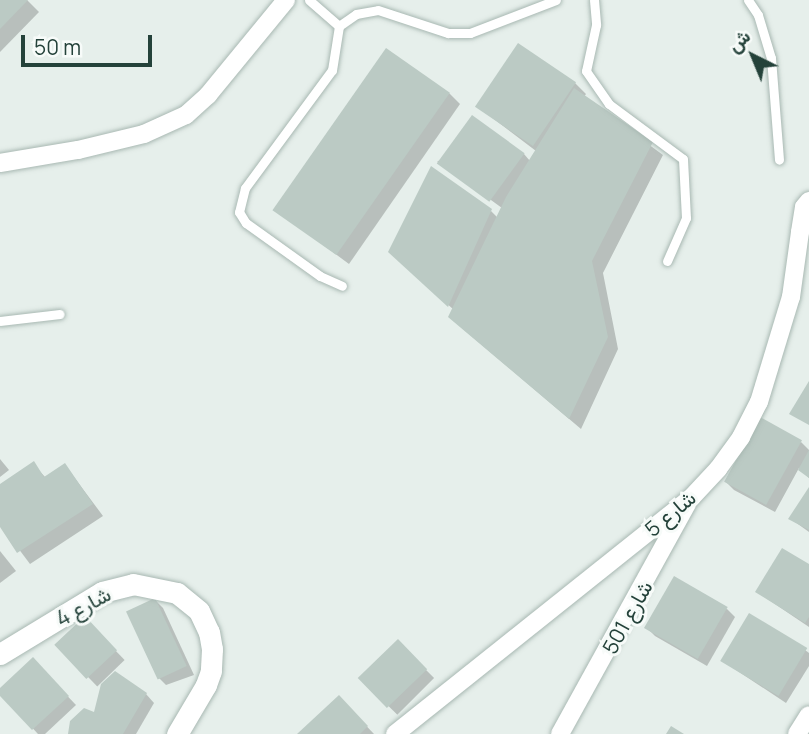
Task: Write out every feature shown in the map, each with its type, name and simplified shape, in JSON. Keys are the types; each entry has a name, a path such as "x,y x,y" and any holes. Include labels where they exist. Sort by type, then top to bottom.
{"street":[{"path":"0,163 78,150 144,134 186,115 208,94 286,0"},
{"name":"شارع 5","path":"395,734 691,498 726,459 759,402 792,297 804,207 809,201"},
{"name":"شارع 501","path":"560,734 619,633 691,498"},
{"name":"شارع 4","path":"0,654 102,592 133,584 177,593 199,611 209,632 212,649 211,671 206,685 177,734"},
{"path":"797,734 809,715"}],"lane":[{"path":"309,0 339,26"},
{"path":"342,286 320,276 246,223 239,212 244,188 332,70 339,26 356,14 378,10 448,33 470,33 556,0"},
{"path":"594,0 596,25 586,71 609,104 684,159 686,218 667,261"},
{"path":"748,0 758,15 771,58 779,160"},
{"path":"0,321 60,314"}],"building":[{"path":"0,0 28,0 0,29"},
{"path":"518,43 576,82 533,146 475,107"},
{"path":"386,48 450,93 336,255 272,210"},
{"path":"574,88 653,142 592,261 608,337 569,419 448,317 506,197"},
{"path":"472,115 525,153 489,202 437,164"},
{"path":"431,166 492,209 448,307 388,252"},
{"path":"809,381 809,425 789,414"},
{"path":"760,417 802,440 766,505 724,482"},
{"path":"809,450 809,478 798,470"},
{"path":"34,461 44,477 65,463 93,504 17,553 0,527 0,484"},
{"path":"809,487 809,530 788,519"},
{"path":"782,548 809,564 809,617 805,623 755,592"},
{"path":"674,576 728,607 698,659 644,628"},
{"path":"155,598 187,666 158,679 126,612"},
{"path":"749,613 807,648 778,696 720,661"},
{"path":"85,616 117,650 86,679 54,645"},
{"path":"398,639 427,669 387,708 358,678"},
{"path":"33,657 69,696 32,730 0,696 0,688"},
{"path":"115,671 147,693 123,734 68,734 70,721 84,708 94,712 101,684"},
{"path":"339,695 368,726 360,734 297,734"},
{"path":"671,726 684,734 666,734"}]}
